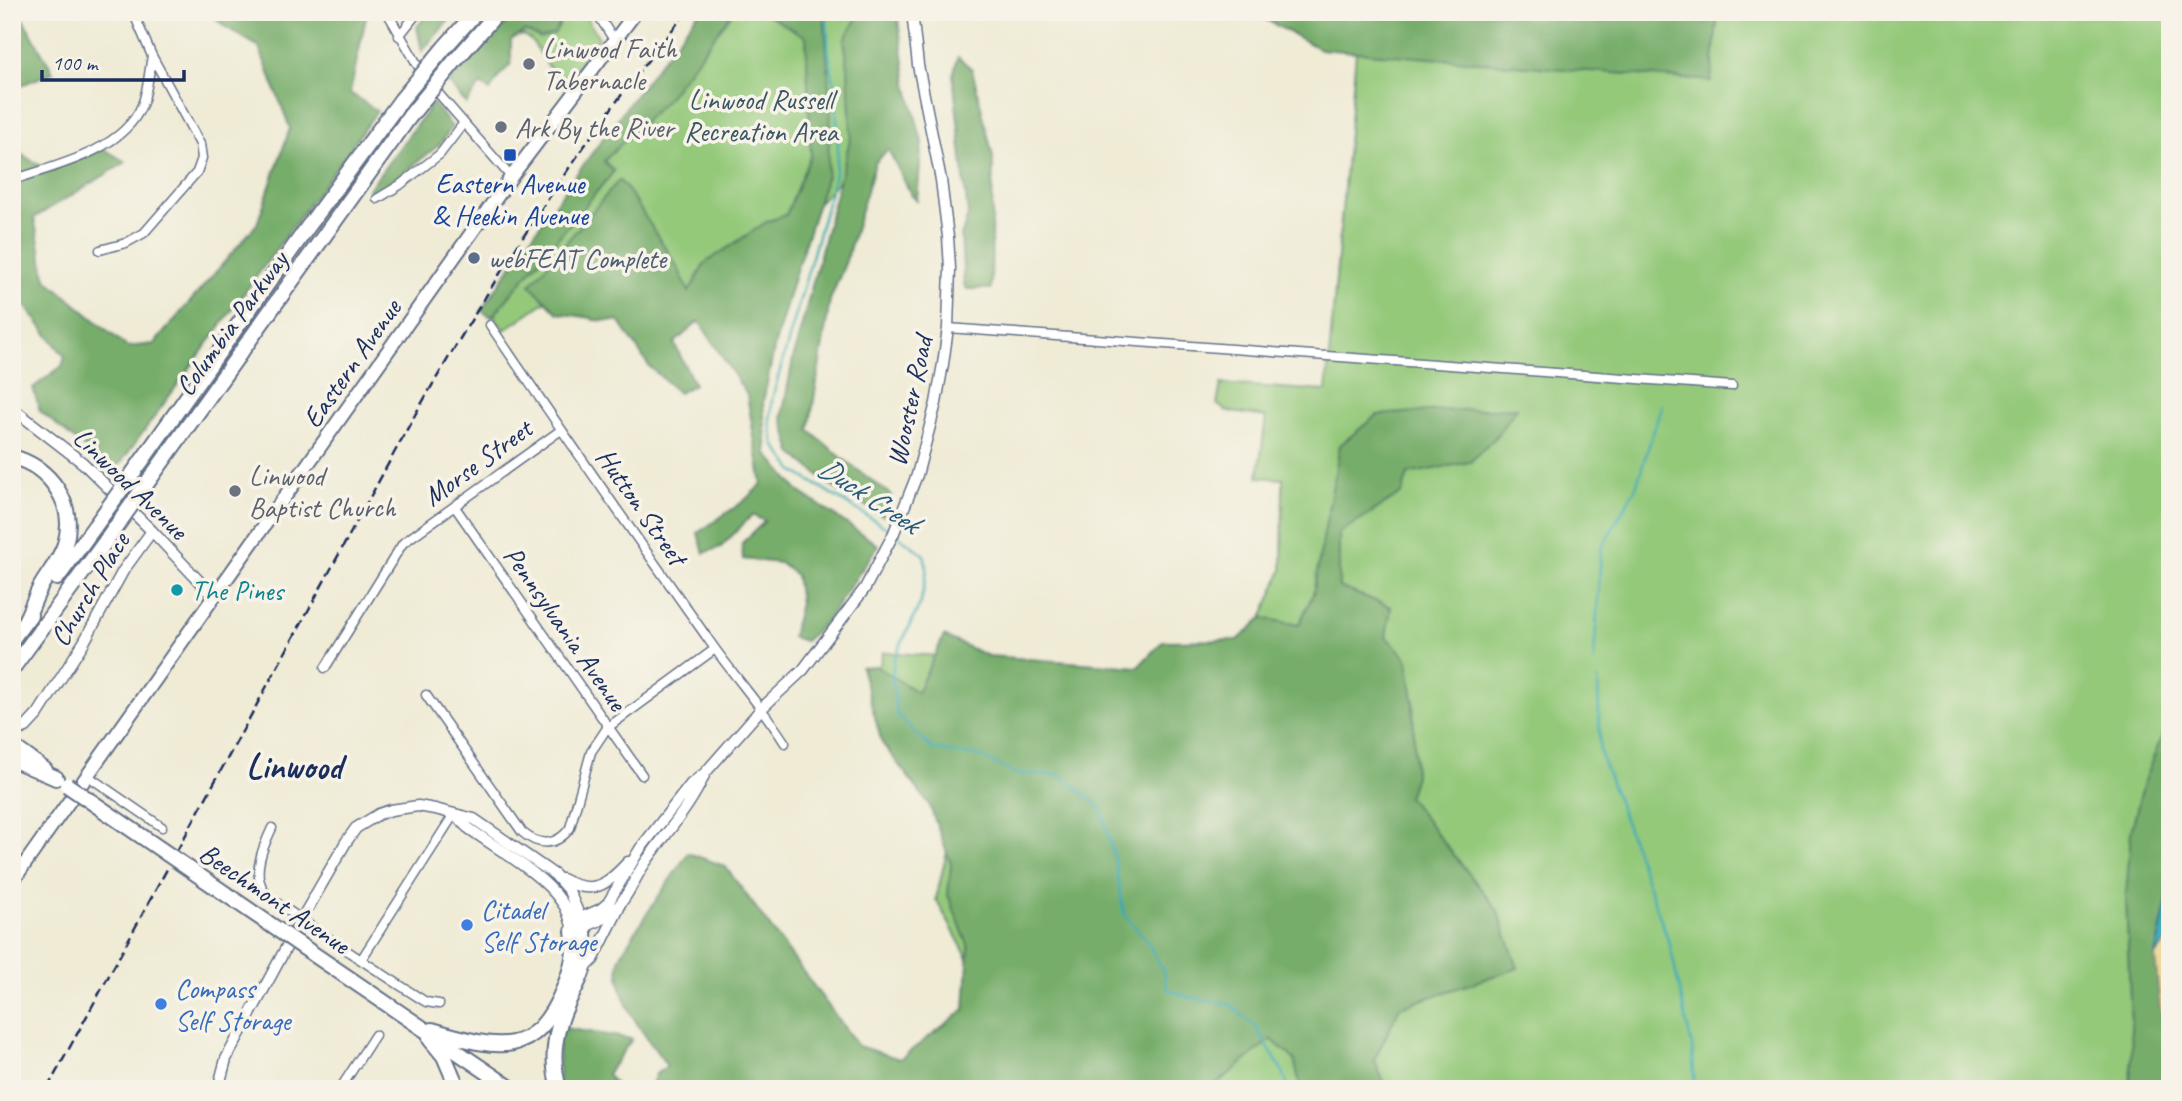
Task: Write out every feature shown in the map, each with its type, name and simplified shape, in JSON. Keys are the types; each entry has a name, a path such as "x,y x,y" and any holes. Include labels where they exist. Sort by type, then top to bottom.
{"highway":[{"name":"Columbia Parkway","path":"12,639 401,100 476,12"},
{"name":"Columbia Parkway","path":"12,669 410,116 498,12"},
{"path":"12,457 27,462 49,477 63,499 68,524 66,542 25,621"},
{"name":"Beechmont Avenue","path":"12,746 512,1089"},
{"path":"12,760 61,781"},
{"path":"559,1089 554,1066 556,1038 562,1014 583,971 585,949 577,924"},
{"path":"420,1027 482,1044 499,1045 524,1039 538,1031 551,1016 570,974 577,924"},
{"path":"420,1027 444,1056 458,1089"}],"main road":[{"name":"Eastern Avenue","path":"12,882 511,177 636,12"}],"street":[{"path":"100,250 126,243 144,233 197,172 202,158 200,144 152,56 133,12"},
{"path":"387,12 425,78 511,177"},
{"path":"399,36 418,12"},
{"path":"596,12 614,40"},
{"name":"Wooster Road","path":"577,924 608,903 640,849 691,784 705,773 762,708 803,670 865,588 905,507 936,403 948,328 950,268 948,237 934,144 918,65 912,12"},
{"path":"12,180 84,156 126,128 146,95 152,56"},
{"path":"377,199 400,185 440,153 463,124"},
{"name":"Hutton Street","path":"490,325 715,649 762,708"},
{"path":"948,328 1732,386"},
{"name":"Linwood Avenue","path":"12,408 83,463 214,597"},
{"name":"Morse Street","path":"325,668 403,543 561,430"},
{"name":"Pennsylvania Avenue","path":"454,507 642,775"},
{"name":"Church Place","path":"12,733 26,727 37,714 84,642 123,571 152,531"},
{"path":"426,695 522,832 543,843 555,841 569,830 591,752 607,727 715,649"},
{"path":"762,708 785,743"},
{"name":"Wooster Road","path":"577,924 608,915 620,904 643,866 698,792 705,773"},
{"path":"88,776 162,827"},
{"path":"218,1089 226,1059 301,920 346,842 356,828 367,820 404,807 435,808 474,820 555,875 581,887 605,884 612,880 640,849"},
{"path":"454,814 467,827 547,885 577,924"},
{"path":"361,960 454,814"},
{"path":"272,828 261,855 259,870 260,883 267,895 426,1002 439,1004"},
{"path":"555,875 569,891 577,924"},
{"path":"583,971 593,960 620,904"},
{"path":"340,1089 375,1035"}],"green space":[{"path":"12,12 19,12 53,72 12,89"},
{"path":"209,12 367,12 350,93 377,111 114,472 40,411 33,388 62,366 65,357 12,289 12,149 46,169 100,147 126,162 34,218 46,279 127,347 154,344 257,224 290,128 259,47 224,26"},
{"path":"429,12 456,12 422,51 417,27"},
{"path":"506,12 583,12 599,38 561,86 532,41 520,36"},
{"path":"517,12 561,12 559,26 554,34 540,38 525,31 511,40 511,64 499,76 490,91 481,84 466,104 448,82"},
{"path":"699,12 733,12 666,100 604,161 614,171 492,317 481,311 587,160"},
{"name":"Linwood Russell Recreation Area","path":"711,12 880,12 898,118 807,215 650,339 591,270 504,330 489,308 518,254 554,228"},
{"path":"763,12 824,12 831,115 827,175 775,344 763,402 767,454 797,490 878,545 826,622 805,641 792,637 800,603 796,575 780,563 743,559 742,543 765,521 752,515 721,547 704,553 698,533 744,501 762,484 747,395 699,321 674,343 694,384 679,393 649,366 619,321 593,320 558,313 530,285 619,180 677,266 689,292 705,263 768,221 786,215 811,154 806,37"},
{"path":"863,12 897,12 907,84 922,142 917,200 912,196 888,149 875,163 846,261 830,300 809,430 891,495 883,516 836,489 792,453 782,417 793,359 851,136 844,40"},
{"path":"1252,12 1718,12 1711,81 1320,49"},
{"path":"1717,12 2170,12 2170,1089 890,1089 998,1014 936,899 956,813 869,672 880,664 883,652 1302,682 1308,605 1299,625 1262,618 1282,570 1283,479 1258,477 1266,417 1226,411 1217,404 1221,384 1326,391 1357,41"},
{"path":"958,57 972,69 993,157 991,289 967,289 964,285 961,236 968,215 953,75"},
{"path":"433,103 452,127 440,144 377,194 368,190"},
{"path":"1517,408 1494,439 1470,462 1408,474 1402,493 1339,533 1339,587 1391,607 1386,637 1407,658 1413,700 1415,776 1408,797 1497,909 1518,968 1400,1007 1374,1060 1387,1089 1301,1089 1294,1059 1271,1039 1211,1089 650,1089 656,1074 667,1066 641,1030 627,1004 619,976 619,961 638,927 688,853 725,866 858,1046 900,1059 965,1009 969,948 948,895 951,864 929,804 882,743 861,667 876,666 917,692 944,636 988,656 1138,667 1163,641 1238,640 1262,618 1299,625 1313,594 1340,445 1377,415"},
{"path":"2170,717 2170,857 2167,901 2155,956 2160,1009 2170,1031 2170,1089 2133,1089 2130,1080 2132,1053 2126,897 2131,832 2145,778"},
{"path":"558,1027 632,1039 607,1074 619,1089 559,1089"}],"sand":[{"path":"2170,937 2170,1031 2160,1009 2155,956"}],"water":[{"path":"2170,857 2170,937 2155,956 2167,901"}],"waterway":[{"name":"Duck Creek","path":"827,12 828,49 836,98 838,151 834,179 772,399 770,422 774,444 794,471 890,530"},
{"path":"1594,661 1601,549 1636,487 1662,404"},
{"name":"Duck Creek","path":"896,534 924,555 927,568 921,602 894,659 892,678 897,715 932,749 982,757 1016,774 1060,775 1101,808 1115,861 1124,914 1147,941 1165,975 1167,989 1188,997 1230,1004 1256,1027 1283,1072 1289,1089"},
{"path":"1598,680 1600,752 1670,945 1692,1047 1695,1089"}],"railway":[{"path":"47,1089 416,413 543,207 612,107 687,12"}],"place":[{"name":"Linwood Faith Tabernacle","path":"529,64"},
{"name":"Ark By the River","path":"501,127"},
{"name":"Eastern Avenue & Heekin Avenue","path":"510,155"},
{"name":"webFEAT Complete","path":"474,258"},
{"name":"Linwood Baptist Church","path":"235,491"},
{"name":"The Pines","path":"177,590"},
{"name":"Citadel Self Storage","path":"467,925"},
{"name":"Compass Self Storage","path":"161,1004"}],"district":[{"name":"Linwood","path":"294,766"}]}
